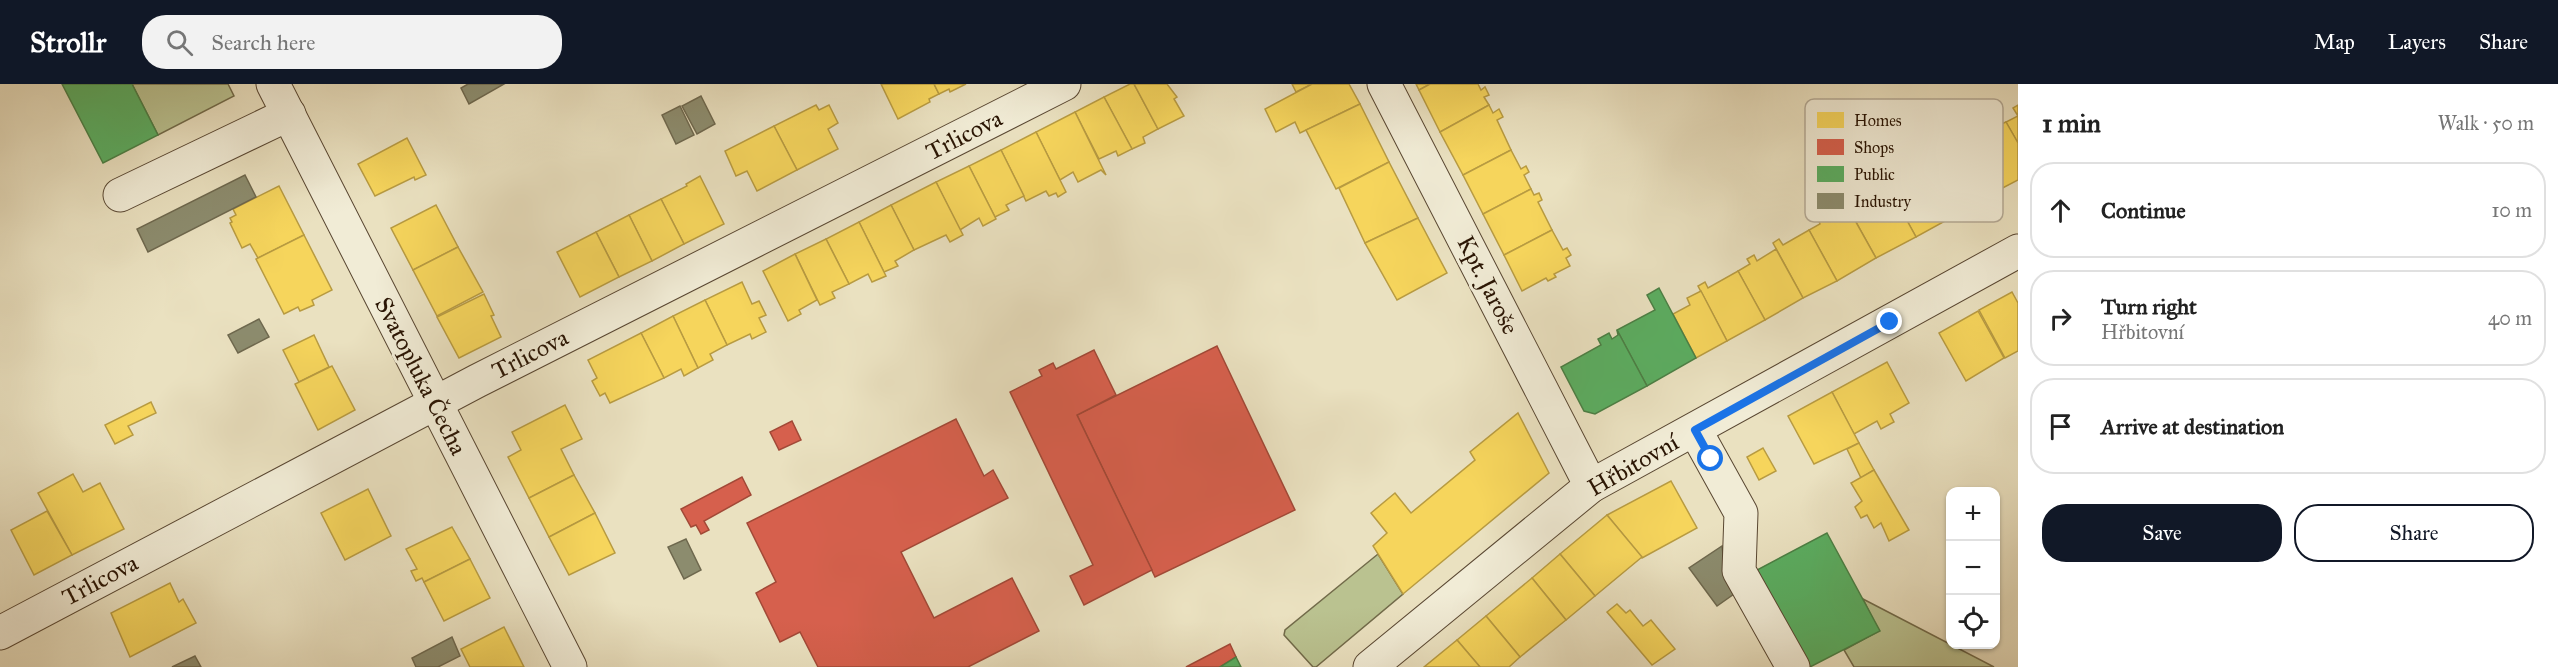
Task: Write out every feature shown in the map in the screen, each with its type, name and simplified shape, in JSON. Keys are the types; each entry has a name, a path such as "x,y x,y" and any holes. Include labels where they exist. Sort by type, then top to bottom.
{"street":[{"name":"Svatopluka Čecha","path":"273,84 570,667"},
{"name":"Trlicova","path":"0,633 435,402 1064,84"},
{"name":"Kpt. Jaroše","path":"1384,84 1592,486"},
{"path":"120,195 289,114"},
{"name":"Hřbitovní","path":"1370,667 1592,486 2018,251"},
{"path":"1695,430 1741,513 1739,571 1793,667"}],"green space":[{"path":"132,84 228,84 234,96 158,135"},
{"path":"1378,554 1403,594 1316,667 1313,667 1284,635 1285,630"},
{"path":"1863,599 1946,642 1946,649 1959,649 1994,667 1854,667 1844,650 1879,631"}],"building: Homes":[{"path":"881,84 934,84 939,94 929,99 930,102 898,119"},
{"path":"934,84 966,84 950,92 949,89 939,94"},
{"path":"1134,84 1158,129 1143,137 1145,143 1132,149 1104,97"},
{"path":"1134,84 1167,84 1177,97 1174,99 1184,116 1158,129"},
{"path":"1292,84 1312,84 1296,92"},
{"path":"1312,84 1349,84 1360,104 1300,133 1295,122 1276,132 1265,109"},
{"path":"1416,84 1430,84 1419,90"},
{"path":"1430,84 1478,84 1481,90 1485,87 1489,95 1484,97 1489,105 1440,132 1419,90"},
{"path":"1104,97 1132,149 1118,156 1116,151 1099,159 1075,112"},
{"path":"1360,104 1389,162 1336,189 1306,130"},
{"path":"816,105 819,110 829,105 838,123 828,129 838,149 797,170 774,126"},
{"path":"1489,105 1493,113 1499,109 1503,117 1497,120 1511,150 1463,175 1440,132"},
{"path":"2018,105 2018,116 2013,108"},
{"path":"1075,112 1106,175 1101,170 1078,182 1073,172 1060,180 1036,132"},
{"path":"2018,116 2018,143 2006,122"},
{"path":"2006,122 2018,143 2018,180 2003,188 2003,123"},
{"path":"774,126 797,170 757,191 747,171 736,176 725,151"},
{"path":"1036,132 1066,192 1058,197 1056,193 1049,196 1046,191 1026,201 1001,150"},
{"path":"407,138 426,175 415,180 414,177 375,196 358,164"},
{"path":"1001,150 1024,196 1006,205 1009,210 995,217 969,166"},
{"path":"1511,150 1521,169 1526,166 1529,172 1524,175 1531,189 1483,214 1463,175"},
{"path":"1389,162 1418,218 1365,243 1339,188"},
{"path":"969,166 996,219 983,226 979,218 960,230 936,182"},
{"path":"700,176 724,224 684,244 661,199 687,186 686,184"},
{"path":"936,182 963,235 950,242 946,235 914,250 891,205"},
{"path":"279,186 304,235 258,258 250,244 242,248 230,223 232,222 230,218 236,215 233,209"},
{"path":"1531,189 1534,195 1539,193 1542,200 1538,202 1552,230 1504,255 1483,214"},
{"path":"661,199 684,244 652,261 629,215"},
{"path":"436,205 458,247 413,270 391,228"},
{"path":"891,205 914,250 895,261 898,266 884,272 859,222"},
{"path":"629,215 652,261 619,277 596,232"},
{"path":"1418,218 1447,273 1397,300 1365,243"},
{"path":"859,222 886,276 872,282 868,274 849,284 826,239"},
{"path":"1819,222 1856,222 1876,258 1837,281 1809,230 1820,224"},
{"path":"1856,222 1908,222 1916,237 1876,258"},
{"path":"1908,222 1943,222 1916,237"},
{"path":"1552,230 1563,250 1567,248 1571,255 1566,258 1570,266 1554,274 1556,277 1548,281 1546,278 1522,291 1504,255"},
{"path":"1809,230 1837,281 1803,298 1773,243 1779,239 1783,245"},
{"path":"596,232 619,277 580,297 557,252"},
{"path":"304,235 332,290 312,300 314,305 300,311 298,307 284,314 256,259"},
{"path":"826,239 849,284 832,292 835,298 820,305 795,254"},
{"path":"458,247 483,292 437,316 413,270"},
{"path":"1776,249 1803,298 1765,320 1738,271 1750,264 1747,259 1754,255 1757,261"},
{"path":"795,254 817,300 799,310 801,314 788,321 763,271"},
{"path":"1738,271 1765,320 1727,341 1698,286 1705,282 1708,288"},
{"path":"742,282 752,304 759,301 766,315 759,318 766,332 752,339 750,334 727,345 705,300"},
{"path":"1701,291 1727,341 1696,358 1673,314 1690,305 1687,298"},
{"path":"2012,292 2018,303 2018,351 2005,358 1979,310"},
{"path":"484,294 501,337 459,358 437,317"},
{"path":"705,300 727,345 710,354 713,360 698,368 673,316"},
{"path":"1978,311 2004,358 1966,381 1939,333"},
{"path":"673,316 698,368 684,376 681,369 664,378 641,333"},
{"path":"641,333 664,378 610,403 605,393 600,396 592,381 597,378 588,360"},
{"path":"314,335 329,367 299,382 283,350"},
{"path":"1887,362 1909,403 1890,414 1894,422 1881,429 1877,421 1854,434 1832,392"},
{"path":"332,366 355,410 318,430 295,384"},
{"path":"1832,392 1859,443 1814,464 1788,416"},
{"path":"151,402 156,413 128,426 133,435 115,444 105,425"},
{"path":"565,405 582,439 561,449 574,475 529,498 508,457 521,450 512,432"},
{"path":"1518,413 1549,473 1403,594 1373,546 1387,533 1371,513 1395,493 1411,513 1475,460 1470,452"},
{"path":"1859,443 1874,470 1861,478 1847,449"},
{"path":"1763,448 1776,471 1759,480 1747,457"},
{"path":"1874,470 1909,530 1889,541 1881,523 1874,528 1867,515 1861,518 1855,507 1862,501 1851,483"},
{"path":"73,474 83,492 100,483 124,529 72,555 38,493"},
{"path":"574,475 595,513 549,537 529,498"},
{"path":"1671,481 1697,528 1642,558 1607,515"},
{"path":"368,489 391,536 345,560 321,513"},
{"path":"47,511 72,555 34,575 11,530"},
{"path":"595,513 615,553 569,575 549,537"},
{"path":"1607,515 1642,557 1595,596 1560,554"},
{"path":"452,527 470,559 424,582 422,578 416,581 411,571 417,569 406,549"},
{"path":"1560,554 1595,596 1566,620 1532,578"},
{"path":"470,559 490,598 444,621 424,582"},
{"path":"1532,578 1566,620 1520,657 1486,616"},
{"path":"170,583 179,602 183,599 196,623 130,657 111,613"},
{"path":"1617,604 1626,613 1630,610 1643,626 1651,620 1675,649 1652,665 1607,612"},
{"path":"1486,616 1520,657 1509,667 1480,667 1457,640"},
{"path":"504,627 524,667 470,667 461,649"},
{"path":"1457,640 1480,667 1424,667"}],"building: Shops":[{"path":"1217,346 1295,510 1155,577 1077,415"},
{"path":"1094,350 1116,395 1077,415 1152,570 1084,605 1070,576 1093,565 1010,392 1042,376 1039,370 1053,363 1056,369"},
{"path":"956,419 984,476 993,470 1008,498 901,552 934,618 1012,578 1039,631 968,667 818,667 800,632 780,642 756,593 776,582 747,523"},
{"path":"792,421 801,440 779,450 770,432"},
{"path":"742,477 751,495 704,521 709,530 701,534 696,525 691,527 681,509"},
{"path":"1230,644 1236,657 1220,667 1186,667"}],"building: Public":[{"path":"62,84 132,84 158,135 103,163"},
{"path":"1659,288 1696,358 1647,386 1617,330 1655,310 1647,295"},
{"path":"1617,330 1647,386 1595,414 1584,411 1561,367 1601,345 1598,339 1609,333 1612,339 1618,335"},
{"path":"1827,533 1880,631 1810,667 1757,570"},
{"path":"1236,657 1241,667 1220,667"}],"building: Industry":[{"path":"468,84 504,84 469,104 461,88"},
{"path":"701,96 715,124 697,134 682,106"},
{"path":"680,106 694,135 676,144 662,115"},
{"path":"245,175 256,197 148,252 137,229"},
{"path":"259,319 269,337 238,353 228,335"},
{"path":"686,539 701,570 684,579 668,547"},
{"path":"1722,546 1725,571 1734,594 1717,606 1689,568"},
{"path":"452,637 460,656 438,667 416,667 412,658"},
{"path":"195,656 201,667 172,667"}],"route":[{"path":"1711,459 1695,430 1890,322"}]}
